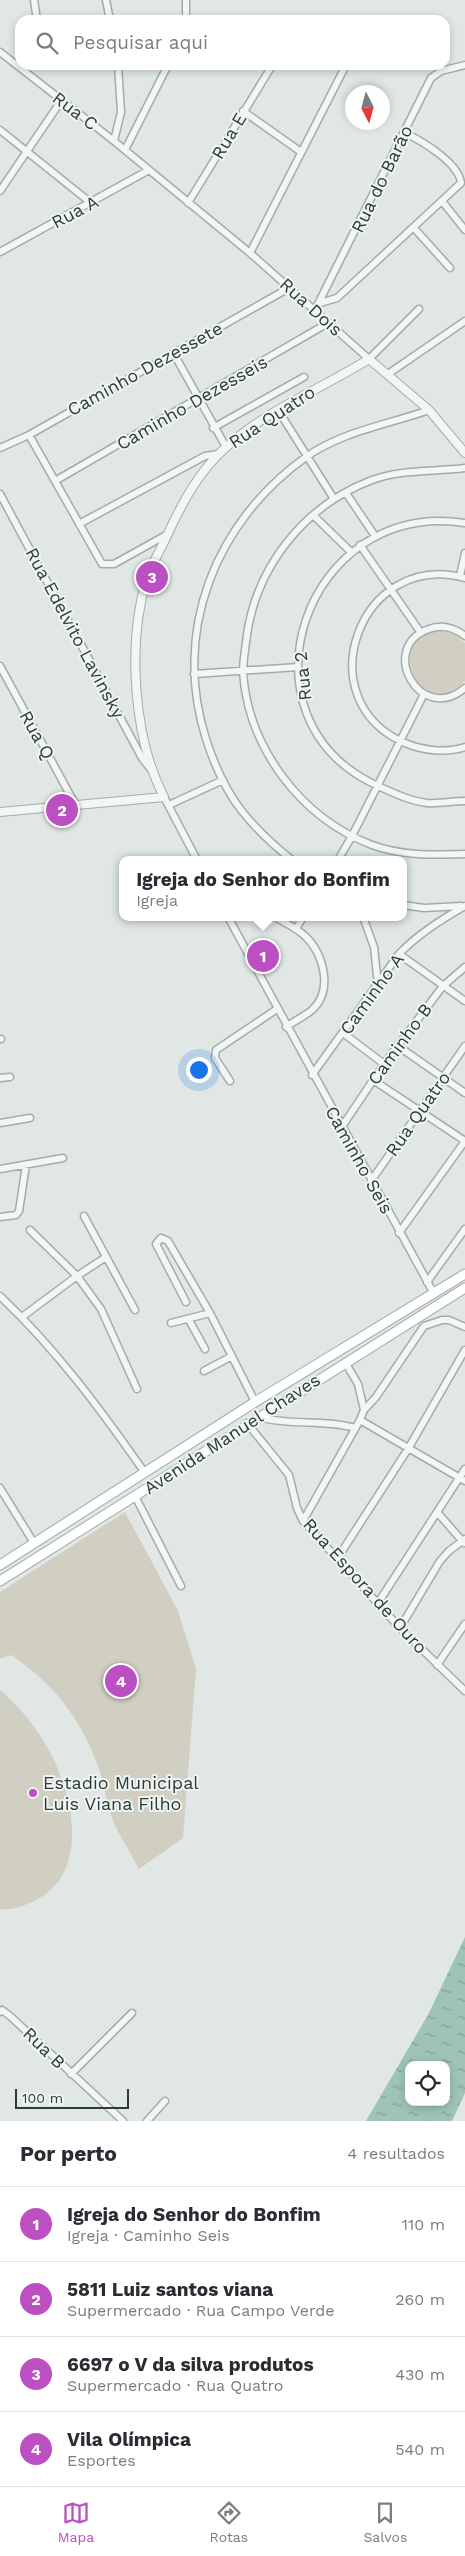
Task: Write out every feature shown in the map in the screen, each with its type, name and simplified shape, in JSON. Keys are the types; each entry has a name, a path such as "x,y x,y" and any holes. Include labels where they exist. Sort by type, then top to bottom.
{"main road":[{"name":"Avenida Manuel Chaves","path":"0,1565 255,1402 465,1274"},
{"name":"Avenida Manuel Chaves","path":"0,1581 247,1423 465,1288"}],"street":[{"path":"34,0 36,15"},
{"path":"106,0 109,15"},
{"path":"186,0 186,15"},
{"name":"Rua C","path":"0,52 15,65"},
{"name":"Rua do Barão","path":"450,69 465,65"},
{"name":"Rua C","path":"21,70 114,141 148,170"},
{"path":"26,74 27,70"},
{"path":"114,141 121,112 118,70"},
{"path":"125,150 165,70"},
{"name":"Rua E","path":"188,203 269,70"},
{"path":"250,253 343,70"},
{"name":"Rua do Barão","path":"314,312 431,78 445,70"},
{"path":"0,191 29,151 61,101"},
{"path":"243,111 301,152"},
{"path":"0,130 29,151 91,203"},
{"path":"320,303 337,298 461,184 458,175 435,151 420,140 405,133"},
{"name":"Rua Dois","path":"148,170 250,253 314,312 429,410 465,453"},
{"name":"Rua A","path":"0,252 148,170"},
{"path":"442,201 465,230"},
{"path":"414,228 450,268"},
{"name":"Caminho Dezessete","path":"0,448 29,435 289,288"},
{"path":"369,359 419,309"},
{"path":"388,374 465,321"},
{"name":"Caminho Dezesseis","path":"55,481 328,324"},
{"path":"174,354 213,428 226,447"},
{"name":"Rua Quatro","path":"169,805 152,771 140,716 136,681 136,646 140,611 148,577 194,484 226,447 278,410 369,359"},
{"path":"213,428 304,377"},
{"path":"278,410 334,499"},
{"path":"287,856 259,831 240,808 223,780 213,760 196,705 194,674 198,621 215,566 242,517 260,496 306,457 326,444 353,433 429,410"},
{"path":"29,435 99,560 108,565 122,560 168,534"},
{"path":"80,524 205,456 219,454"},
{"path":"465,468 392,474 334,499 313,515 282,548 260,587 248,630 243,671 253,718 261,740 283,779 314,811 352,836 373,845 422,855 465,854"},
{"path":"346,493 375,536"},
{"name":"Rua Edelvito Lavinsky","path":"0,494 142,758 152,771"},
{"path":"313,515 351,552"},
{"name":"Rua 2","path":"465,522 421,522 405,525 375,536 351,552 325,579 309,607 300,638 298,667 304,703 313,726 326,747 350,770 363,780 409,799 427,803 465,801"},
{"path":"360,545 421,633"},
{"path":"465,553 462,577 429,575 409,580 391,589 375,602 363,619 355,638 352,668 356,688 364,706 384,730 401,741 430,750 465,747"},
{"path":"465,636 456,630 444,627 432,628 421,633 410,645 405,664 410,680 424,694 445,698 465,688"},
{"name":"Rua Q","path":"0,666 75,804"},
{"path":"194,674 298,667"},
{"path":"340,856 424,694"},
{"path":"195,856 169,805 223,780"},
{"path":"0,812 164,797"},
{"path":"407,906 424,908 465,906"},
{"name":"Caminho A","path":"312,1074 378,986 399,954 430,926 465,906"},
{"name":"Caminho Seis","path":"230,921 341,1128 433,1292"},
{"path":"282,921 296,929 313,944 320,958 324,983 322,993 313,1009 286,1027"},
{"path":"296,929 301,921"},
{"path":"364,921 374,947 378,986"},
{"path":"399,954 465,1001"},
{"name":"Caminho B","path":"341,1128 384,1064 443,986 465,967"},
{"path":"230,1081 215,1058 216,1050 277,1009"},
{"path":"343,1033 384,1064"},
{"path":"398,1046 465,1093"},
{"name":"Rua Quatro","path":"371,1181 465,1046"},
{"path":"0,1078 10,1077"},
{"path":"373,1080 465,1141 399,1233"},
{"path":"0,1123 30,1118"},
{"path":"0,1169 63,1158"},
{"path":"0,1217 16,1215 18,1212 26,1165"},
{"path":"84,1216 135,1310"},
{"path":"427,1282 465,1229"},
{"path":"30,1230 76,1276 105,1316 137,1389"},
{"path":"186,1302 156,1244 157,1240 162,1238 168,1240 210,1314 255,1402"},
{"path":"22,1317 76,1276 106,1257"},
{"path":"0,1296 22,1317 88,1392 145,1473"},
{"path":"171,1323 210,1314"},
{"path":"189,1320 205,1348"},
{"path":"303,1521 364,1410 376,1396 424,1326 442,1320 465,1327"},
{"path":"337,1559 408,1450 465,1350"},
{"path":"204,1371 232,1356"},
{"path":"345,1362 358,1384 364,1410"},
{"path":"257,1417 280,1422 342,1424 355,1428"},
{"path":"360,1420 408,1450 462,1479"},
{"name":"Rua Espora de Ouro","path":"247,1423 289,1475 297,1508 303,1521 400,1628 465,1691"},
{"path":"378,1604 437,1512 462,1479 465,1469"},
{"path":"0,1488 34,1543"},
{"path":"135,1496 181,1586"},
{"path":"400,1628 440,1562 449,1551 464,1542 437,1512"},
{"path":"437,1665 465,1624"},
{"name":"Rua B","path":"0,2012 2,2010 10,2016 123,2121"},
{"path":"71,2074 132,2013"},
{"path":"147,2121 165,2101"}],"shaded area":[{"path":"440,631 454,634 465,643 465,681 449,692 435,693 422,687 414,675 410,661 413,647 422,636"},
{"path":"125,1512 178,1611 196,1669 183,1838 139,1869 114,1822 94,1755 77,1722 42,1679 11,1655 0,1659 0,1592"},
{"name":"Estadio Municipal Luis Viana Filho","path":"0,1690 28,1719 50,1752 65,1787 70,1807 72,1828 71,1848 67,1866 57,1883 43,1896 23,1906 6,1909 0,1909"}],"water":[{"path":"465,1937 465,2093 452,2121 366,2121 429,2013"}],"place":[{"name":"6697 o V da silva produtos","path":"152,577"},
{"name":"5811 Luiz santos viana","path":"62,810"},
{"name":"Igreja do Senhor do Bonfim","path":"263,956"},
{"name":"Vila Olímpica","path":"121,1681"},
{"name":"Estadio Municipal Luis Viana Filho","path":"33,1793"}]}
